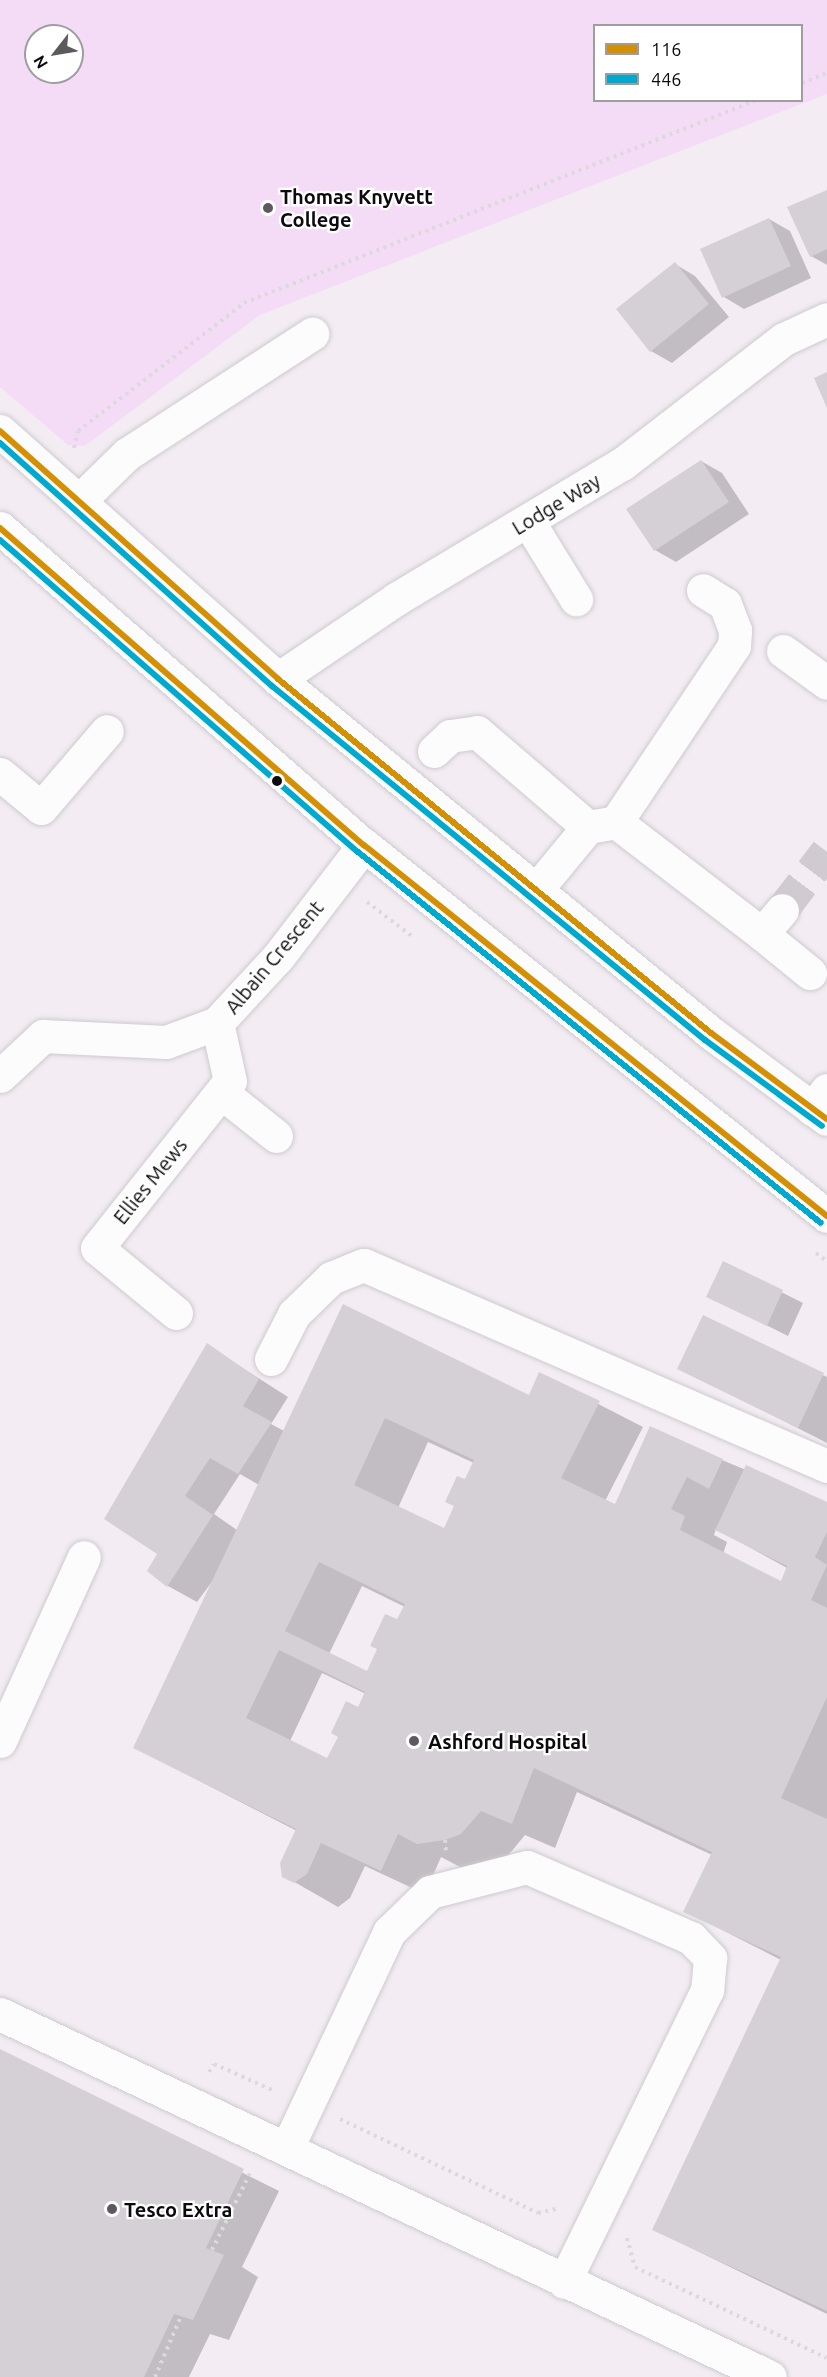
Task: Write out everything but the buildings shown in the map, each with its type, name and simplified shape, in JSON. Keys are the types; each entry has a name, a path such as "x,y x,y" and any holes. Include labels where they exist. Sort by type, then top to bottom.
{"main road":[{"name":"Lodge Way","path":"278,679 396,599 622,464 784,339 827,319"},
{"path":"79,501 127,454 312,334"},
{"path":"0,431 278,679 536,890 822,1106"},
{"path":"528,521 576,599"},
{"path":"0,528 364,845 827,1216"},
{"path":"536,890 602,824 734,646 735,630 725,604 703,590"},
{"path":"783,651 827,683"},
{"path":"0,774 41,808 107,731"},
{"path":"434,751 450,736 477,732 602,824 772,922 810,973"},
{"name":"Albain Crescent","path":"0,1076 43,1036 166,1042 216,1023 278,957 364,845"},
{"name":"Ellies Mews","path":"176,1313 97,1248 230,1081 216,1023"},
{"path":"222,1093 276,1136"},
{"path":"271,1359 294,1314 331,1278 364,1265 827,1466"},
{"path":"0,1741 84,1557"},
{"path":"287,2148 389,1932 430,1892 527,1867 691,1938 711,1958 707,1990 564,2282"},
{"path":"0,2014 287,2148 564,2282 770,2377"}],"path":[{"path":"803,82 827,73"},
{"path":"76,446 78,431 244,303 752,102"},
{"path":"205,2080 214,2064 278,2092"},
{"path":"336,2118 538,2213 557,2207 565,2211"},
{"path":"212,2250 251,2171 241,2166"},
{"path":"621,2236 630,2239 635,2266 827,2358"},
{"path":"155,2377 181,2316"}],"shaded area":[{"name":"Thomas Knyvett College","path":"0,0 827,0 827,94 260,315 85,446 68,445 0,387"}],"tunnel":[{"path":"782,910 827,851"}],"transit line":[{"name":"116","path":"0,431 278,679 711,1033 827,1119"},
{"name":"446","path":"0,443 272,686 705,1040 822,1126"},
{"name":"116","path":"0,528 364,845 827,1216"},
{"name":"446","path":"0,540 358,852 821,1223"}],"place":[{"name":"Thomas Knyvett College","path":"268,208"},
{"name":"Ashford Hospital","path":"414,1741"},
{"name":"Tesco Extra","path":"112,2209"}]}
